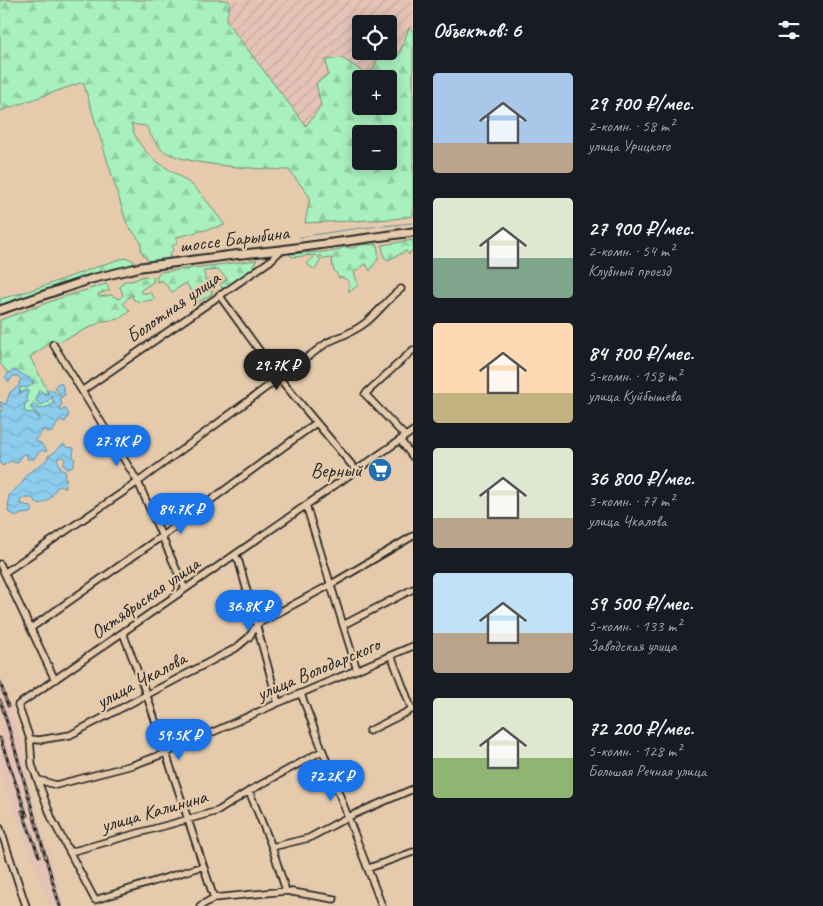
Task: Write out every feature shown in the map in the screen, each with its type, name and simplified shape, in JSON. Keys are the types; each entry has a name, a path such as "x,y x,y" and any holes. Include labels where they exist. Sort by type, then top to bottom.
{"main road":[{"name":"шоссе Барыбина","path":"0,310 91,279 141,267 413,232"}],"street":[{"name":"Болотная улица","path":"83,390 218,295 270,261 281,250"},
{"path":"4,573 138,482 328,342 348,333 369,320 388,299 401,289"},
{"path":"218,295 280,378 356,470"},
{"path":"53,344 138,482 185,589"},
{"path":"413,350 365,394 402,438 413,457"},
{"path":"31,628 162,536 316,422"},
{"name":"Октябрьская улица","path":"30,739 18,705 413,431"},
{"path":"306,505 357,670"},
{"name":"улица Чкалова","path":"30,739 40,740 70,735 147,696 236,648 248,637 257,624 330,585 413,536"},
{"path":"235,555 239,562 278,703"},
{"path":"0,564 55,680"},
{"path":"343,625 413,590"},
{"path":"123,632 147,696 214,898"},
{"name":"улица Володарского","path":"39,780 56,785 166,753 413,646"},
{"path":"369,731 413,709 391,655"},
{"path":"301,694 382,905"},
{"path":"30,739 32,765 52,819 95,900 203,866"},
{"name":"улица Калинина","path":"70,852 218,811 249,791 322,751"},
{"path":"272,848 309,838 348,817 413,789"},
{"path":"249,791 272,848 286,892"},
{"path":"0,828 26,906"},
{"path":"369,868 413,852"},
{"path":"200,906 214,898 286,892 334,899"}],"shaded area":[{"path":"228,0 413,0 413,31 409,28 397,56 397,15 352,15 352,60 377,60 373,70 360,70 342,58 329,75 316,83 321,106 306,126 226,20 230,3"},
{"path":"0,675 22,742 32,796 65,906 50,906 0,773"}],"green space":[{"path":"0,0 228,0 230,3 226,21 306,126 321,106 316,83 328,75 326,60 342,58 360,70 352,70 352,115 397,115 397,70 373,70 377,60 397,60 409,28 413,31 413,216 393,219 305,223 310,197 289,170 222,166 171,155 161,149 146,126 131,124 135,136 148,154 193,186 225,225 177,237 177,243 172,246 173,250 170,253 170,260 149,262 141,251 141,242 127,224 83,82 0,111"},
{"path":"413,240 413,251 409,255 406,251 388,260 384,257 382,245"},
{"path":"377,244 377,261 370,271 366,264 354,272 358,285 349,292 349,281 341,277 339,278 333,268 332,258 323,259 321,255 318,257 321,260 315,270 307,264 316,255 292,257 289,254 336,251 344,247 354,248 360,245"},
{"path":"128,258 134,261 133,265 106,273 103,272 0,308 0,299"},
{"path":"257,260 253,265 254,269 223,289 220,284 227,279 219,270 204,271 205,280 210,279 215,288 212,290 212,294 198,302 186,283 172,292 162,280 157,282 157,275 161,272"},
{"path":"144,276 154,277 153,282 141,290 141,293 151,293 155,299 139,301 134,300 132,298 133,295 131,295 123,303 130,311 119,319 103,321 57,343 50,343 30,357 48,395 39,391 36,401 51,396 55,405 40,409 35,404 31,408 40,418 39,420 24,412 25,403 19,393 20,386 30,386 33,383 25,377 7,372 0,363 0,320 60,298 106,284 110,290 98,294 99,297 111,295 119,299 123,295 120,287 124,281 132,281"}],"water":[{"path":"13,370 30,378 34,383 27,388 20,387 19,393 28,390 26,396 28,402 25,403 24,412 34,413 39,419 40,417 31,408 33,404 40,409 55,404 51,397 41,405 36,401 39,390 47,395 48,390 51,389 60,396 61,394 55,386 58,383 62,384 65,395 60,398 62,404 59,408 61,411 66,409 69,415 65,422 60,420 52,432 48,433 47,430 43,430 35,439 47,450 46,452 42,450 34,459 27,459 27,454 24,454 17,463 10,461 3,466 0,463 0,410 2,411 2,407 0,402 6,404 10,392 19,386 21,380 18,376 13,376 9,382 5,377"},
{"path":"64,444 66,447 74,448 73,456 75,460 72,467 68,469 63,465 65,458 57,459 61,469 66,472 64,477 67,479 64,483 66,488 61,486 56,488 49,499 38,504 32,498 22,498 20,503 31,507 33,510 31,513 21,514 16,517 8,512 9,495 22,483 27,474 46,461 48,456"}],"waterway":[{"path":"300,237 352,229 413,223"}],"railway":[{"path":"0,682 8,706"},
{"path":"0,700 60,906"},
{"path":"0,738 27,816"},
{"path":"22,811 39,856"}],"place":[{"name":"Верный","path":"380,470"}]}
